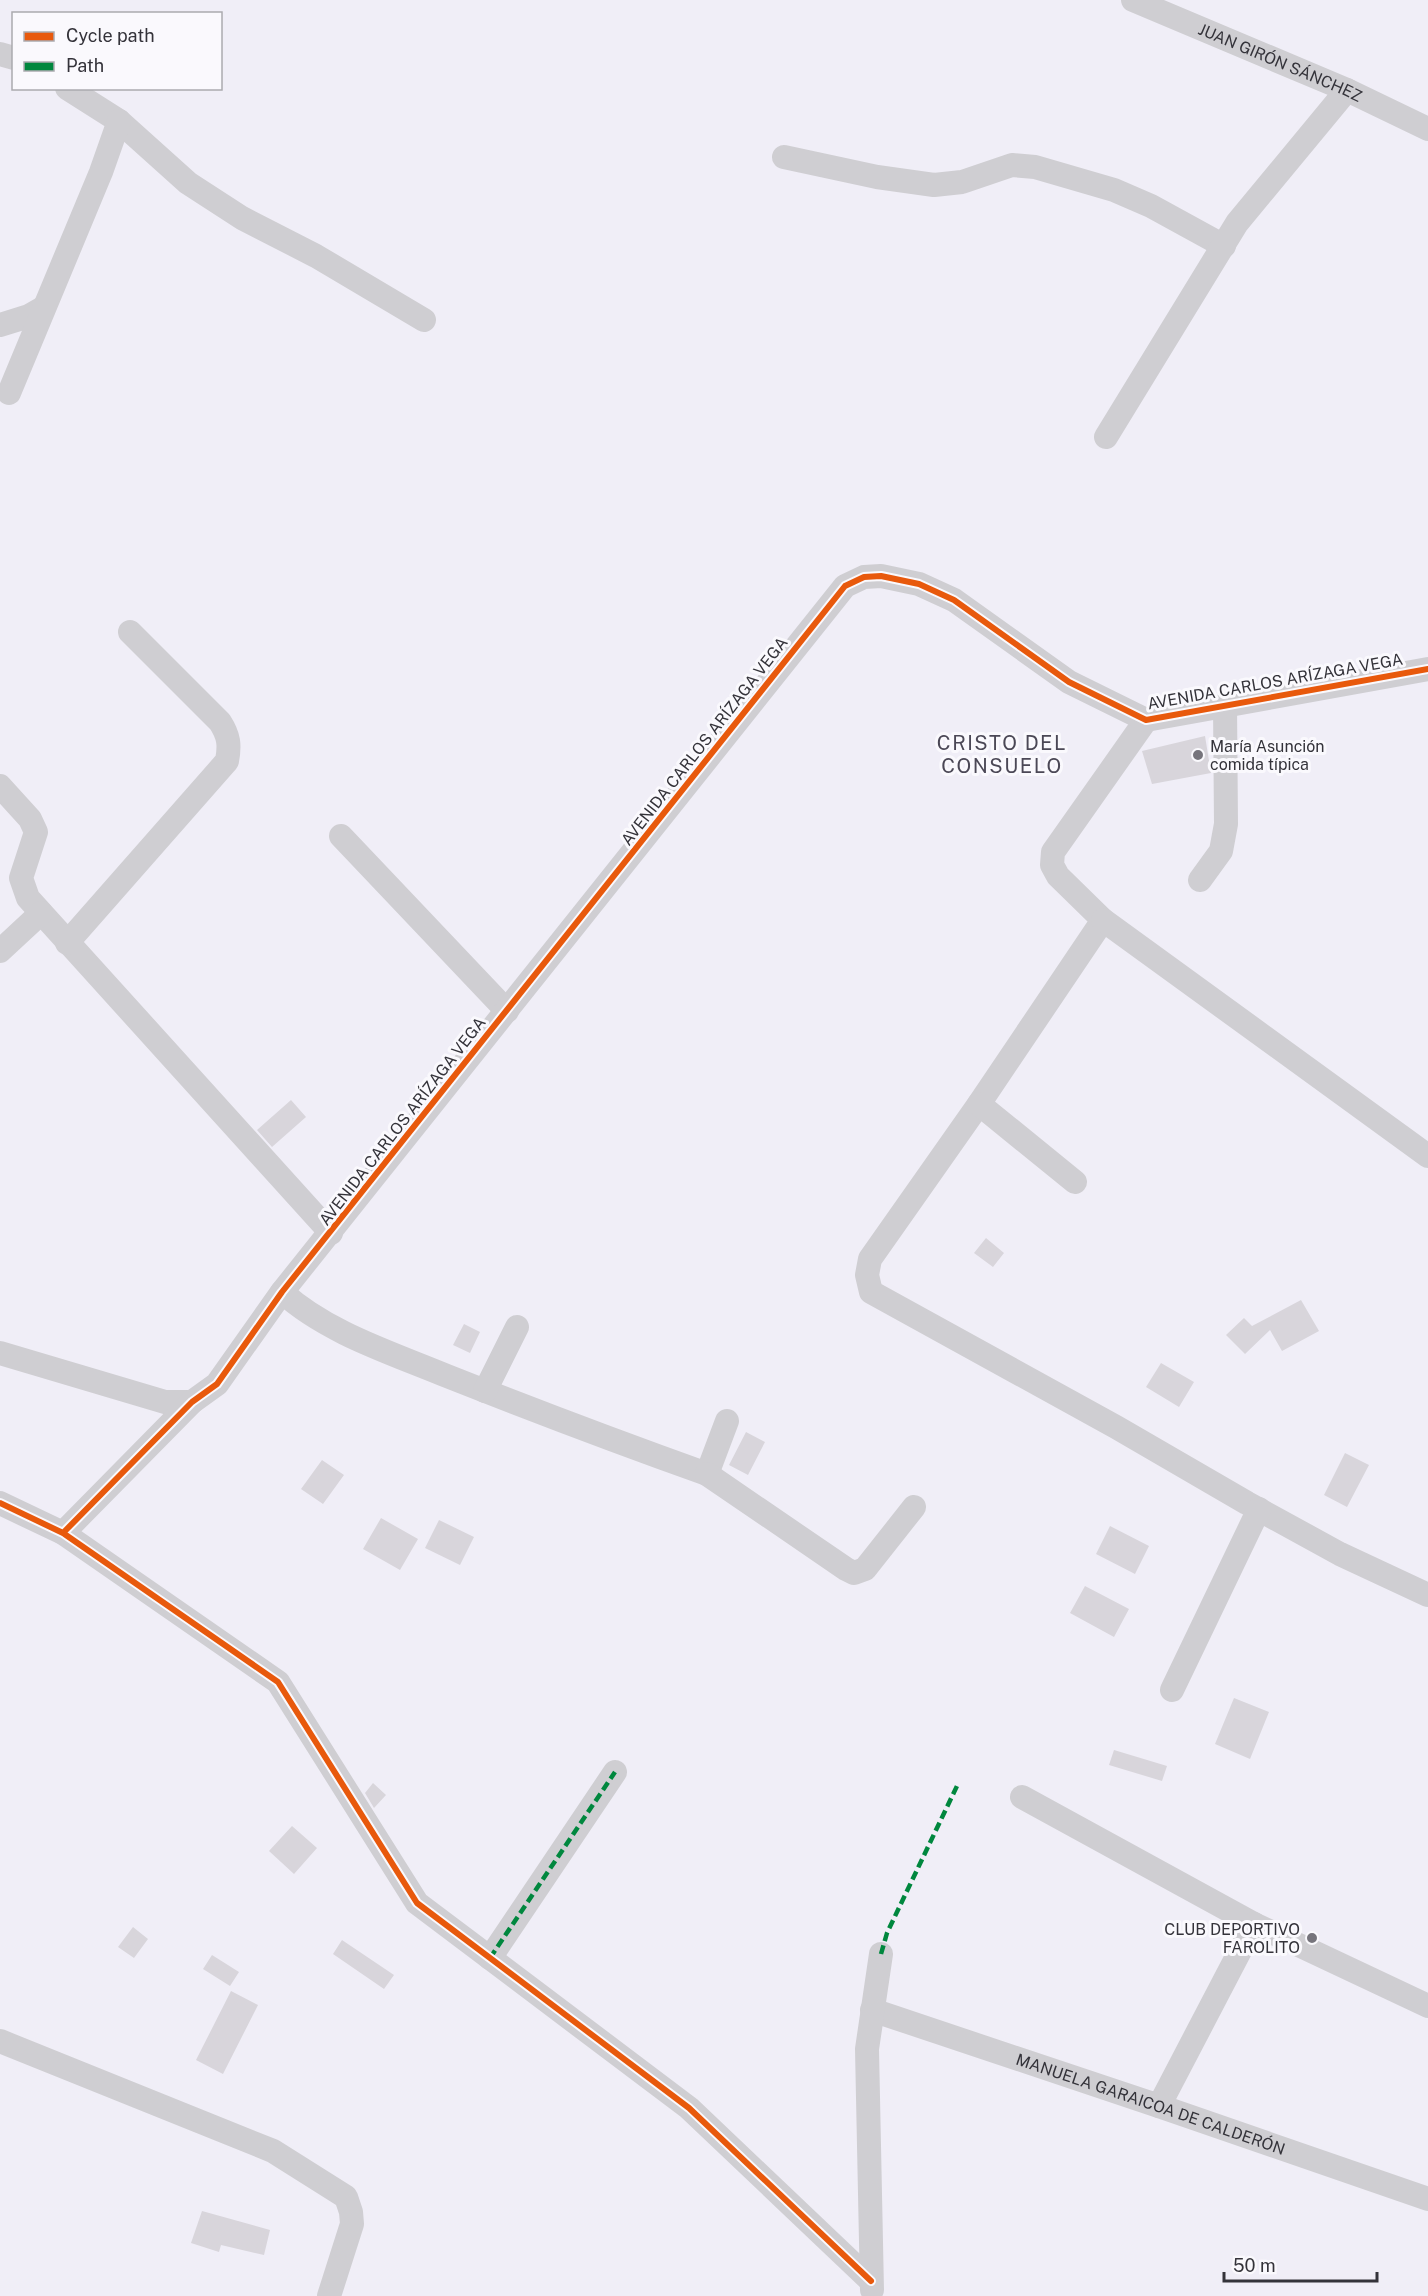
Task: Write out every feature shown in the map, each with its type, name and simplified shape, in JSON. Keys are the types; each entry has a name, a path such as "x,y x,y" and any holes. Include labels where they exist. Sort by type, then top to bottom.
{"street":[{"name":"JUAN GIRÓN SÁNCHEZ","path":"1140,2 1347,90 1428,129"},
{"path":"71,90 119,121 188,183 242,218 316,256 424,320"},
{"path":"1106,437 1238,223 1347,90"},
{"path":"9,393 101,172 119,121"},
{"path":"784,157 877,177 934,185 962,182 1012,165 1035,167 1114,190 1151,206 1224,246"},
{"path":"0,325 29,316 43,308"},
{"name":"AVENIDA CARLOS ARÍZAGA VEGA","path":"63,1533 192,1402 217,1384 282,1292 845,586 864,577 881,576 920,584 954,600 1069,682 1146,720 1428,669"},
{"path":"67,943 227,761 230,744 220,722 130,632"},
{"path":"1200,880 1221,851 1226,824 1225,705"},
{"path":"1146,720 1053,852 1052,865 1058,876 1103,920 1428,1156"},
{"path":"0,786 30,819 36,832 21,878 28,898 331,1233"},
{"path":"341,836 507,1011"},
{"path":"0,951 41,913"},
{"path":"1103,920 979,1104 870,1259 867,1275 872,1292 1340,1554 1428,1595"},
{"path":"979,1104 1075,1182"},
{"path":"282,1292 296,1304 344,1332 485,1391 707,1474 854,1573 865,1569 914,1507"},
{"path":"485,1391 517,1327"},
{"path":"0,1353 165,1402 192,1402"},
{"path":"707,1474 727,1421"},
{"path":"0,1503 63,1533 278,1682 417,1903 689,2109 872,2288"},
{"path":"1172,1690 1258,1509"},
{"path":"490,1958 615,1772"},
{"path":"1022,1797 1254,1924 1428,2006"},
{"path":"1160,2106 1254,1924"},
{"path":"872,2288 867,2049 881,1954"},
{"name":"MANUELA GARAICOA DE CALDERÓN","path":"872,2010 1428,2199"},
{"path":"0,2041 273,2151 346,2197 352,2224 335,2295"}],"building":[{"path":"1205,736 1211,773 1152,784 1142,751"},
{"path":"291,1100 306,1117 272,1147 257,1130"},
{"path":"986,1238 1004,1253 993,1267 974,1253"},
{"path":"1301,1300 1319,1331 1282,1351 1270,1330 1245,1354 1226,1335 1244,1318 1252,1326"},
{"path":"464,1324 480,1332 470,1353 453,1345"},
{"path":"1161,1363 1194,1382 1179,1407 1146,1387"},
{"path":"746,1432 765,1442 748,1475 729,1465"},
{"path":"1345,1453 1369,1465 1347,1507 1324,1495"},
{"path":"322,1460 344,1475 323,1504 301,1489"},
{"path":"381,1518 418,1539 400,1570 363,1549"},
{"path":"439,1520 474,1537 460,1565 425,1548"},
{"path":"1110,1526 1149,1546 1135,1574 1096,1554"},
{"path":"1085,1586 1129,1609 1114,1637 1070,1613"},
{"path":"1234,1698 1269,1712 1250,1759 1215,1744"},
{"path":"1114,1750 1167,1766 1162,1781 1109,1765"},
{"path":"373,1783 386,1795 374,1808 365,1793"},
{"path":"292,1826 317,1848 294,1874 269,1851"},
{"path":"133,1927 148,1939 134,1958 118,1947"},
{"path":"342,1940 394,1975 384,1989 333,1954"},
{"path":"212,1955 239,1972 230,1986 203,1969"},
{"path":"231,1991 258,2005 223,2074 196,2060"},
{"path":"202,2211 270,2230 264,2255 221,2245 219,2252 191,2243"}],"marked path":[{"path":"490,1958 615,1772"},
{"path":"881,1954 887,1933 957,1786"}],"cycle path":[{"path":"63,1533 192,1402 217,1384 282,1292 845,586 864,577 881,576 919,584 954,600 1069,682 1146,720 1428,669"},
{"path":"0,1503 63,1533 278,1682 417,1903 689,2108 871,2281"}],"place":[{"name":"María Asunción comida típica","path":"1198,755"},
{"name":"CLUB DEPORTIVO FAROLITO","path":"1312,1938"}],"district":[{"name":"CRISTO DEL CONSUELO","path":"1002,754"}]}
